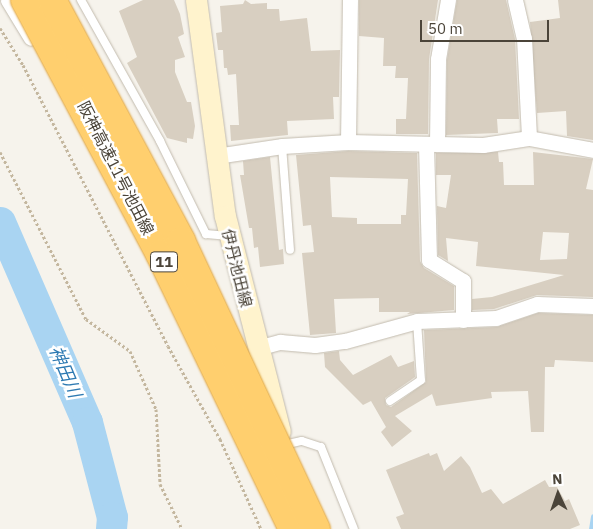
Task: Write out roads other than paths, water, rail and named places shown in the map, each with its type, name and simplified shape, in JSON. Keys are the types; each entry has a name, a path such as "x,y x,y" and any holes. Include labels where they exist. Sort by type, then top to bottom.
{"highway":[{"name":"阪神高速11号池田線","path":"25,0 160,254 293,529"},
{"name":"阪神高速11号池田線","path":"52,0 181,241 316,529"}],"main road":[{"name":"伊丹池田線","path":"196,0 216,156 229,236 257,348 308,529"}],"street":[{"path":"8,0 88,136 184,317"},
{"path":"348,142 350,0"},
{"path":"448,0 438,59 432,144 429,260 463,280 463,320"},
{"path":"515,0 524,38 529,138"},
{"path":"216,156 282,146 348,142 483,145 529,138 593,150"},
{"path":"257,348 280,342 315,345 345,341 417,322 496,318 537,304 593,306"}],"lane":[{"path":"81,0 160,141 206,234 229,236"},
{"path":"282,146 290,250"},
{"path":"390,400 421,380 417,322"},
{"path":"284,445 302,441 321,447 354,529"}],"waterway":[{"name":"神田川","path":"0,222 87,422 112,517 111,529"},
{"path":"591,529 593,516"}]}
